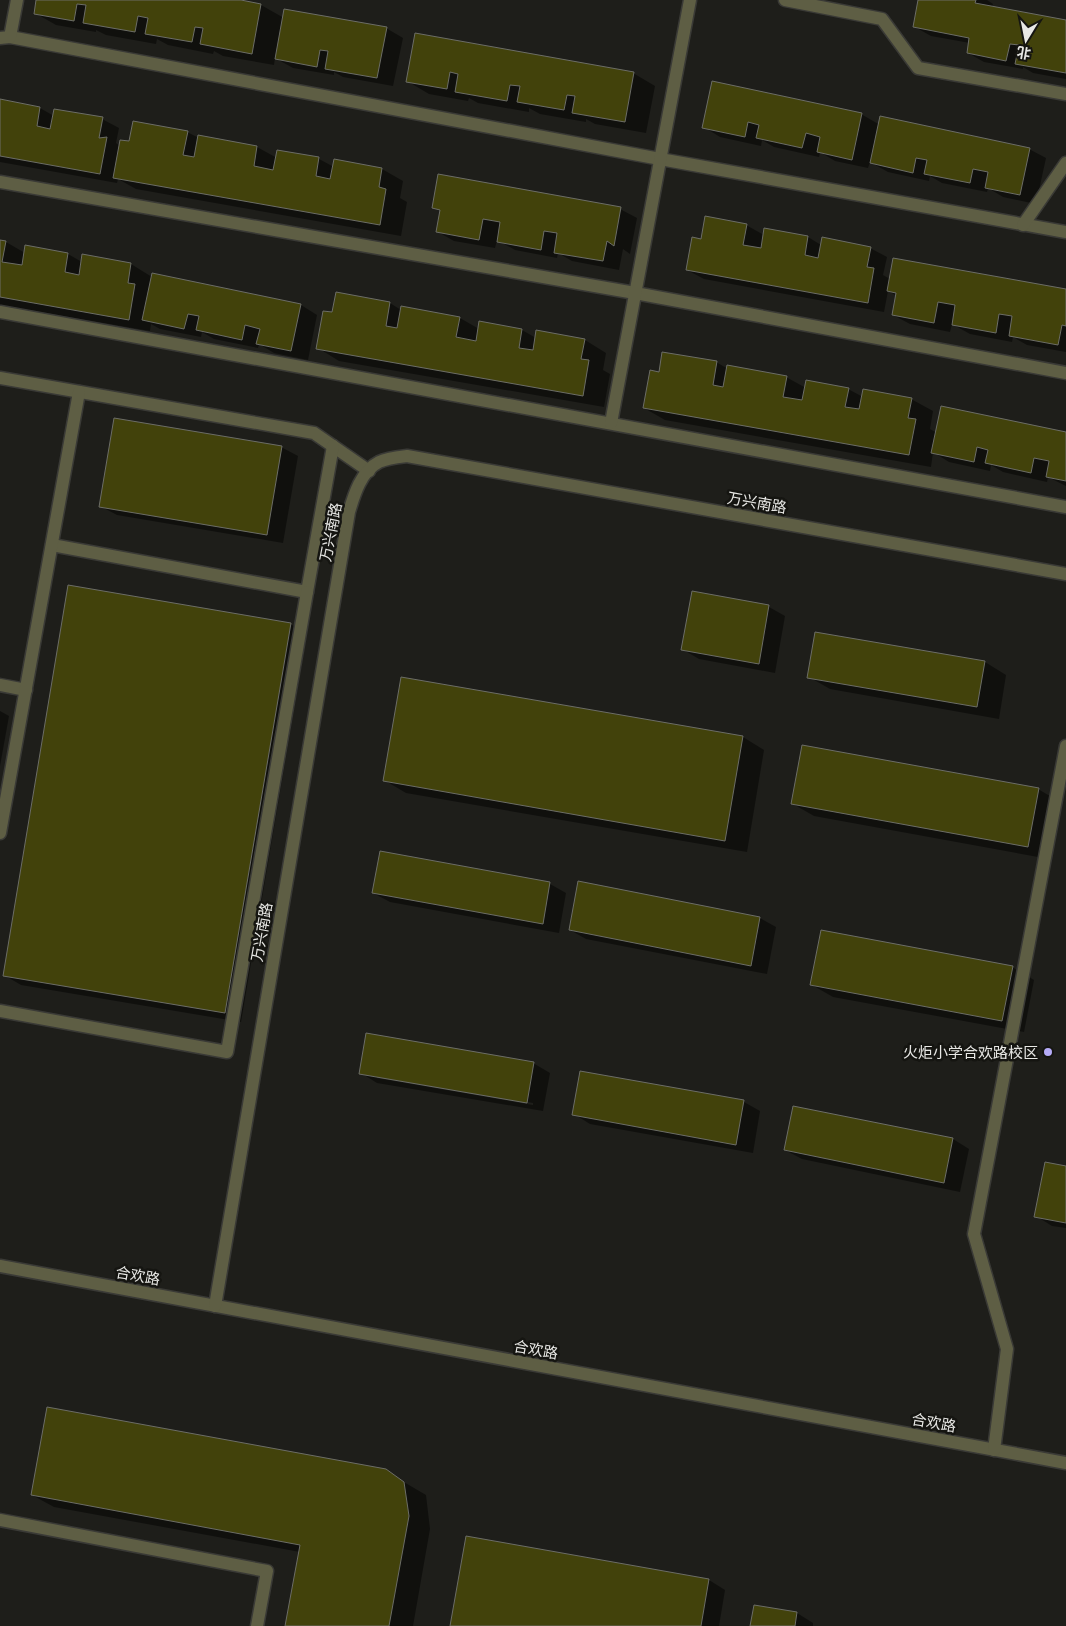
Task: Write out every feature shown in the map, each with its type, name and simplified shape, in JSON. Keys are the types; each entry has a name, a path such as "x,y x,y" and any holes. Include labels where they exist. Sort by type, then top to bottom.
{"street":[{"path":"17,0 5,38 1066,232"},
{"path":"611,423 690,0"},
{"path":"785,0 882,19 918,68 1066,94"},
{"path":"1023,225 1066,163"},
{"path":"0,182 635,293 1066,373"},
{"path":"0,312 1066,507"},
{"path":"0,378 314,432 368,471"},
{"path":"0,833 80,392"},
{"path":"0,1011 227,1052 333,446"},
{"name":"万兴南路","path":"215,1306 348,512 356,489 368,471 379,462 407,456 1066,574"},
{"path":"52,545 307,592"},
{"path":"0,685 26,690"},
{"path":"994,1450 1007,1349 974,1234 1066,746"},
{"name":"合欢路","path":"0,1266 1066,1463"},
{"path":"0,1520 267,1572 258,1626"}],"building":[{"path":"36,0 241,0 261,4 252,54 200,44 203,28 195,27 192,42 145,34 148,18 138,16 135,32 83,23 86,5 77,4 74,21 34,14"},
{"path":"918,0 976,0 975,3 1066,20 1066,73 1015,64 1019,45 1010,44 1006,61 967,53 969,38 913,27"},
{"path":"284,9 387,27 377,78 325,69 328,51 320,50 317,67 275,59"},
{"path":"415,33 634,72 625,122 572,113 575,96 567,95 564,110 517,102 520,86 510,85 507,101 455,92 458,74 450,72 447,89 406,82"},
{"path":"712,81 862,113 852,160 817,152 820,137 806,133 802,148 756,138 759,125 748,122 745,137 702,128"},
{"path":"0,99 40,107 37,126 50,129 54,109 103,117 99,138 107,137 100,174 0,156"},
{"path":"880,116 1030,148 1020,195 985,188 988,172 973,169 970,183 924,174 927,160 916,158 913,173 870,163"},
{"path":"133,121 188,131 183,155 194,157 198,135 257,146 254,166 273,170 277,150 319,157 316,176 330,179 334,159 382,168 379,187 386,189 380,225 113,178 120,140 129,141"},
{"path":"438,174 621,207 614,246 607,241 603,261 554,253 557,233 544,231 541,250 497,242 500,222 483,219 479,240 436,232 440,210 432,208"},
{"path":"705,216 747,224 743,245 761,248 764,228 808,236 805,255 818,258 822,237 871,247 867,267 874,268 868,303 686,270 692,237 701,239"},
{"path":"0,240 6,241 2,262 22,265 25,245 68,253 65,272 79,275 82,254 131,263 128,283 135,284 129,320 0,297"},
{"path":"893,258 1066,289 1066,326 1062,325 1058,345 1009,336 1012,316 999,314 996,333 952,325 955,305 938,302 934,323 892,315 896,293 887,291"},
{"path":"152,273 301,304 291,351 256,344 260,329 245,325 242,340 196,330 199,316 188,314 184,329 142,320"},
{"path":"336,292 390,302 386,326 397,328 401,306 460,317 456,337 476,341 479,321 522,329 519,348 533,350 536,330 585,339 581,359 589,360 583,396 316,349 323,311 332,312"},
{"path":"662,352 717,361 713,385 723,387 727,365 787,376 783,397 802,400 806,380 849,388 845,407 859,409 863,389 912,398 908,418 916,419 909,455 643,408 650,370 659,372"},
{"path":"941,406 1066,432 1066,481 1046,477 1049,461 1034,458 1031,473 985,463 988,450 977,447 974,462 931,453"},
{"path":"114,418 282,446 267,535 99,507"},
{"path":"68,585 291,623 225,1013 3,976"},
{"path":"692,591 769,605 759,664 681,650"},
{"path":"815,632 985,661 977,707 807,678"},
{"path":"401,677 743,736 725,841 383,781"},
{"path":"802,745 1039,788 1028,847 791,804"},
{"path":"380,851 550,882 543,924 372,893"},
{"path":"578,881 760,917 751,966 569,930"},
{"path":"821,930 1013,966 1002,1021 810,985"},
{"path":"366,1033 534,1062 527,1103 359,1074"},
{"path":"580,1071 744,1100 736,1145 572,1115"},
{"path":"793,1106 953,1138 944,1183 784,1150"},
{"path":"1045,1162 1066,1166 1066,1223 1034,1217"},
{"path":"47,1407 386,1469 404,1482 409,1516 389,1626 285,1626 300,1545 31,1495"},
{"path":"466,1536 709,1579 701,1626 450,1626"},
{"path":"754,1605 797,1612 795,1626 750,1626"}],"place":[{"name":"火炬小学合欢路校区","path":"1048,1052"}]}
